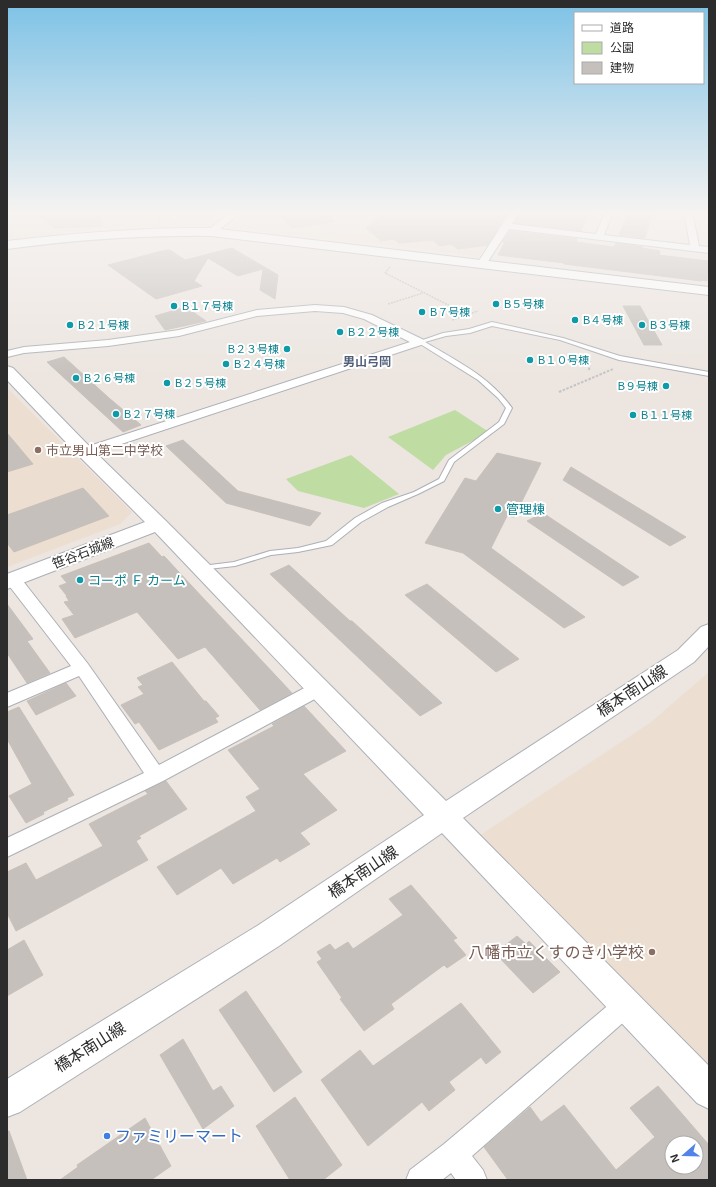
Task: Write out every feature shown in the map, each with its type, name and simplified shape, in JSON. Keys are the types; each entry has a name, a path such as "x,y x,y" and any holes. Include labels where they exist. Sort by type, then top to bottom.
{"street":[{"path":"510,267 709,292"},
{"path":"7,354 24,350 108,343 179,333 257,313 315,308 344,310 368,317 420,342"},
{"path":"85,452 420,342"},
{"path":"7,371 444,817 709,1091"},
{"name":"笹谷石城線","path":"10,581 158,524"},
{"path":"10,581 82,668 156,776"},
{"name":"橋本南山線","path":"7,1099 268,936 538,753 686,656 709,632"},
{"path":"7,700 82,668"},
{"path":"7,848 156,776 318,689"},
{"path":"420,1180 454,1154 626,1005"},
{"path":"454,1154 473,1180"}],"lane":[{"path":"420,342 445,334 470,331 492,324 561,339 619,358 709,374"},
{"path":"201,568 235,564 270,553 298,550 329,543 358,520 385,505 442,480 451,460 502,423 509,408 500,395 473,374 420,342"}],"path":[{"path":"390,267 385,273 468,315"},
{"path":"388,304 424,292"},
{"path":"447,322 478,311"},
{"path":"559,392 632,360"}],"shaded area":[{"name":"市立男山第二中学校","path":"7,388 132,512 120,524 7,567"},
{"name":"八幡市立くすのき小学校","path":"709,672 709,1068 479,836 650,723"}],"green space":[{"path":"455,410 489,432 446,455 433,470 388,437"},
{"path":"351,455 399,494 364,508 298,491 286,479"}],"building":[{"path":"111,267 202,267 194,281 202,286 156,299"},
{"path":"224,267 265,267 278,275 275,299 260,290 263,269 238,276"},
{"path":"591,267 708,267 707,281"},
{"name":"B３号棟","path":"623,306 640,306 662,345 644,345"},
{"path":"186,307 206,321 165,330 155,316"},
{"path":"64,357 141,425 123,432 47,362"},
{"path":"7,433 33,464 7,472"},
{"path":"183,440 238,491 321,513 310,526 226,503 166,446"},
{"path":"497,453 541,463 514,517 507,516 491,548 585,617 564,628 463,553 425,543 465,478 476,481"},
{"path":"571,467 686,537 670,546 563,480"},
{"path":"83,488 109,516 14,552 7,543 7,515"},
{"path":"543,513 639,577 623,586 527,521"},
{"path":"149,543 162,557 164,556 292,693 260,710 205,647 178,659 137,612 75,638 62,619 74,615 64,602 69,601 59,586 67,583 61,576"},
{"path":"289,565 442,703 420,716 270,574"},
{"path":"427,584 519,659 496,672 405,595"},
{"path":"7,604 33,639 27,641 50,673 27,683 7,653"},
{"path":"172,662 204,701 206,701 219,716 215,718 218,722 159,750 139,722 135,724 121,705 144,694 138,687 143,685 137,678"},
{"path":"66,683 76,696 36,715 27,701"},
{"path":"304,706 346,751 303,774 337,810 300,833 310,844 280,862 277,858 233,884 221,868 177,895 157,867 256,811 246,797 260,789 228,750 274,726 272,724"},
{"path":"19,707 74,795 67,798 68,800 43,812 44,814 26,823 9,796 32,784 7,739 7,712"},
{"path":"166,781 187,809 139,836 141,838 136,841 148,860 16,931 7,913 7,872 26,863 36,880 103,846 89,824 148,794 145,791"},
{"path":"411,885 457,938 453,940 466,955 447,968 444,965 391,1004 394,1009 364,1031 340,999 342,998 317,962 322,959 317,952 330,944 335,950 348,942 353,949 403,915 389,899"},
{"path":"517,936 526,944 529,941 560,972 533,993 495,953"},
{"path":"24,940 43,975 7,996 7,950"},
{"path":"246,991 302,1072 274,1092 219,1010"},
{"path":"461,1003 501,1052 486,1064 481,1057 449,1082 455,1090 429,1111 422,1102 368,1146 321,1080 360,1050 373,1066"},
{"path":"183,1039 213,1091 221,1086 234,1106 203,1129 160,1055"},
{"path":"658,1086 700,1135 664,1135 664,1175 704,1175 704,1139 709,1145 709,1180 508,1180 484,1147 530,1107 541,1122 564,1105 616,1170 655,1137 630,1108"},
{"path":"295,1097 342,1165 323,1180 290,1180 256,1126"},
{"path":"145,1118 171,1166 151,1180 60,1180 78,1167 77,1165"},
{"path":"7,1131 9,1131 27,1180 7,1180"}],"place":[{"name":"B５号棟","path":"496,304"},
{"name":"B１７号棟","path":"174,306"},
{"name":"B７号棟","path":"422,312"},
{"name":"B４号棟","path":"575,320"},
{"name":"B２１号棟","path":"70,325"},
{"name":"B３号棟","path":"642,325"},
{"name":"B２２号棟","path":"340,332"},
{"name":"B２３号棟","path":"287,349"},
{"name":"B１０号棟","path":"530,360"},
{"name":"B２４号棟","path":"226,364"},
{"name":"B２６号棟","path":"76,378"},
{"name":"B２５号棟","path":"167,383"},
{"name":"B９号棟","path":"666,386"},
{"name":"B２７号棟","path":"116,414"},
{"name":"B１１号棟","path":"633,415"},
{"name":"市立男山第二中学校","path":"38,450"},
{"name":"管理棟","path":"498,509"},
{"name":"コーポ Ｆ カーム","path":"80,580"},
{"name":"八幡市立くすのき小学校","path":"652,952"},
{"name":"ファミリーマート","path":"107,1136"}],"district":[{"name":"男山弓岡","path":"367,362"}]}
